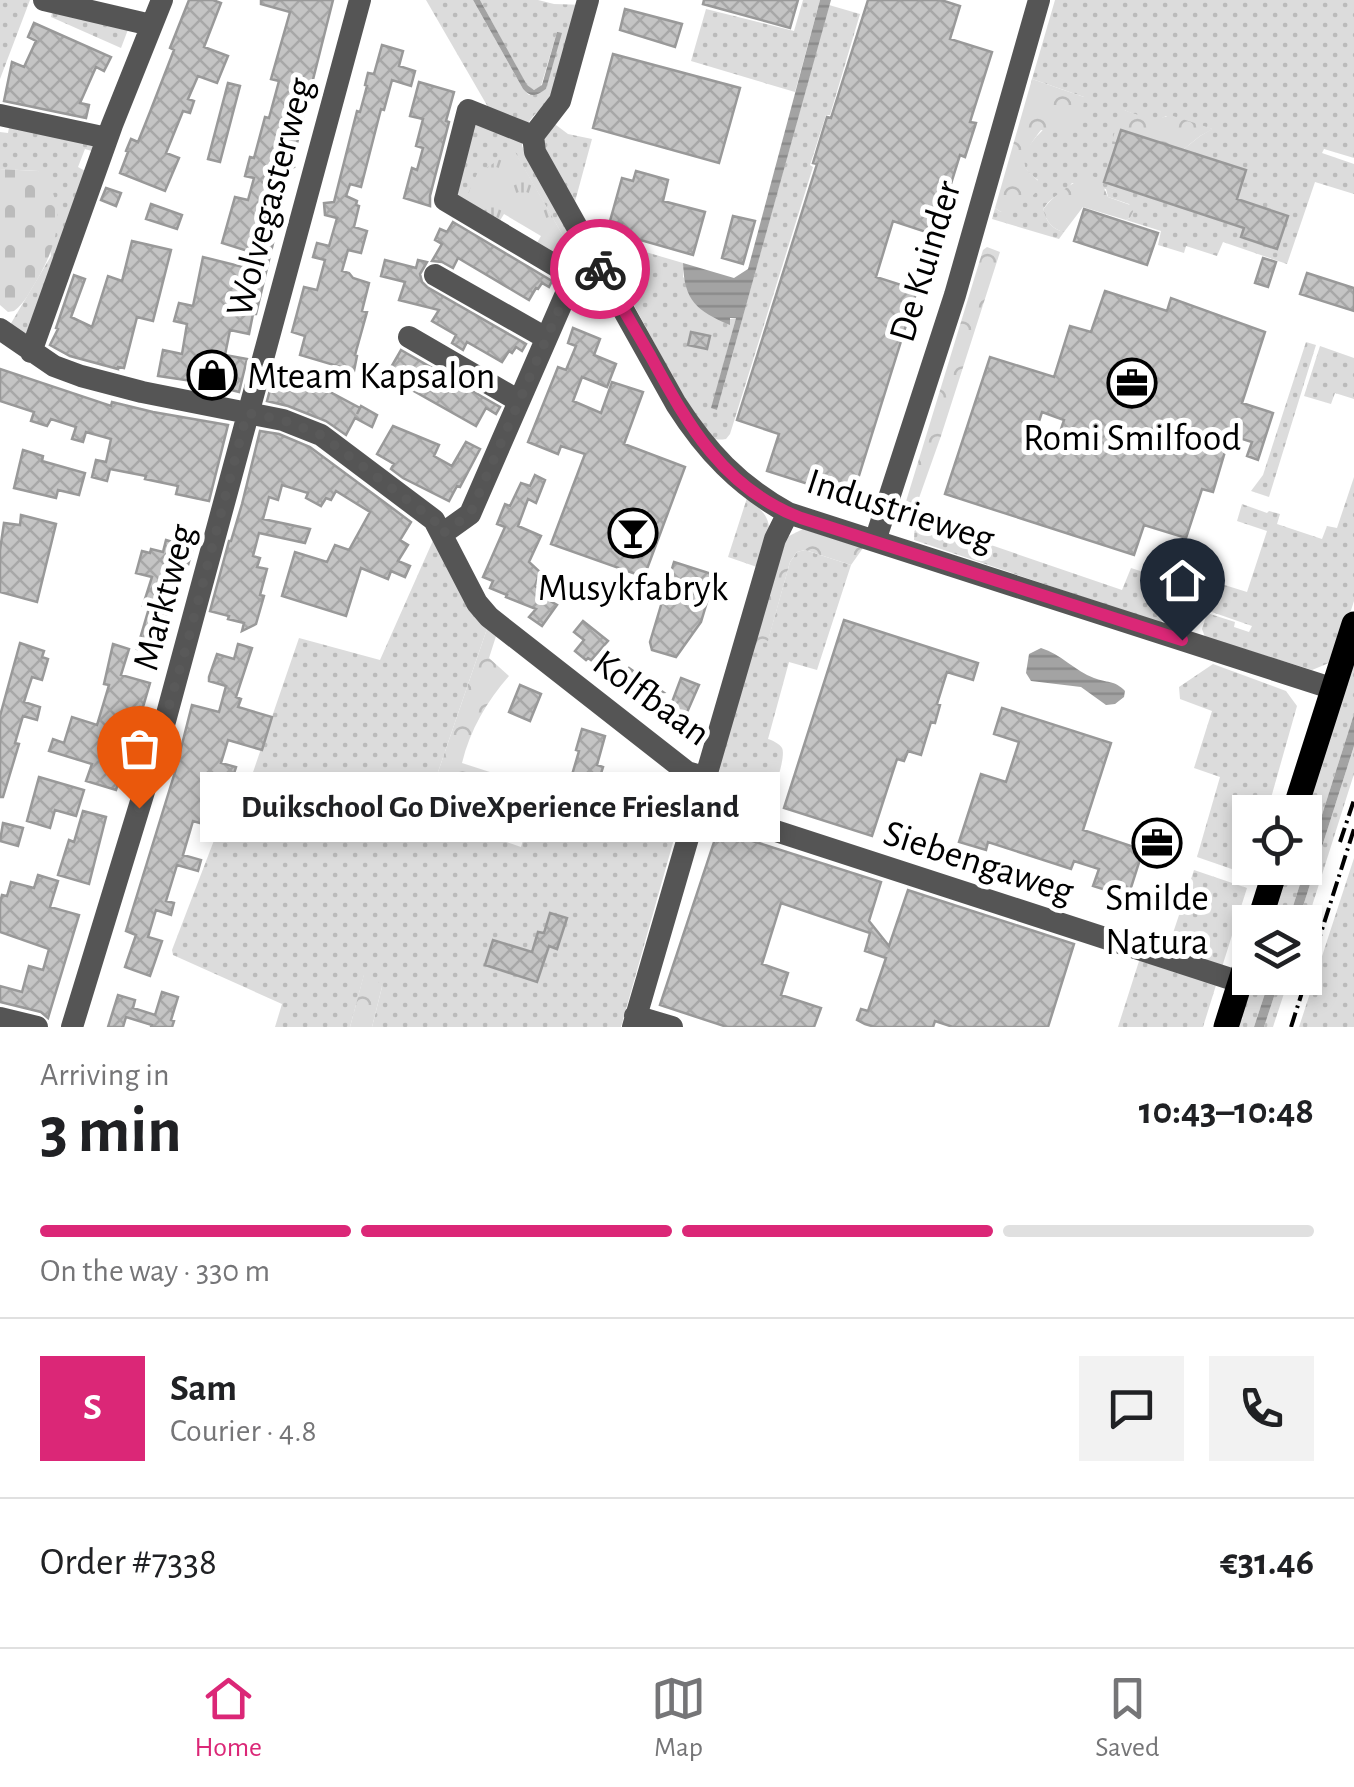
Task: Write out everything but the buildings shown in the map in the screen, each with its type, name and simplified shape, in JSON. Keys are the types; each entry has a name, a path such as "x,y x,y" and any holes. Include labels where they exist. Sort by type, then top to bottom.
{"main road":[{"path":"1300,795 1354,624"},
{"path":"1226,1027 1236,995"}],"street":[{"path":"44,0 151,26"},
{"path":"31,352 107,138 162,0"},
{"name":"Wolvegasterweg","path":"247,413 360,0"},
{"name":"De Kuinder","path":"875,541 955,295 1039,0"},
{"path":"578,279 444,200 468,110 534,136 560,102 582,2"},
{"path":"0,115 107,138"},
{"name":"Industrieweg","path":"534,136 534,152 676,404 722,466 761,498 788,512 1334,690"},
{"path":"442,534 470,514 568,289 599,266"},
{"path":"435,275 546,338"},
{"name":"Kolfbaan","path":"2,336 54,366 81,376 283,420 321,435 434,520 477,603 489,616 687,772 704,777"},
{"path":"408,338 519,401"},
{"name":"Marktweg","path":"72,1027 161,736 247,413"},
{"path":"672,1027 634,1022 775,539 788,512"},
{"name":"Siebengaweg","path":"696,804 1232,979"},
{"path":"0,1018 37,1027"}],"green space":[{"path":"0,0 30,0 0,79"},
{"path":"426,0 473,0 529,95 546,89 557,32 541,86 534,90 527,86 480,0 586,5 554,99 524,128 492,114"},
{"path":"803,0 820,0 795,92 691,61 706,9 794,31"},
{"path":"1055,0 1354,0 1354,158 1324,149 1322,153 1354,164 1354,194 1315,182 1287,264 1223,242 1217,256 1186,246 1184,253 1158,245 1161,231 1126,220 1133,212 1129,204 1108,197 1106,189 1072,183 1043,210 1050,224 1064,232 1059,239 992,219 995,208 1001,212 1038,180 1027,171 1024,160 1034,139 1084,97 1032,79","holes":["1124,110 1151,119 1166,116 1212,129 1179,153"]},
{"path":"829,5 860,14 830,115 826,115 810,165 813,167 730,434 726,439 715,439 701,430 598,238 683,263 683,277 730,319 736,318 712,407 717,410"},
{"path":"53,8 129,27 121,48 51,17"},
{"path":"1032,79 1084,97 1081,115 1066,130 1041,130 1025,159 1027,170 1038,181 1038,190 1021,204 1001,212 995,208"},
{"path":"1124,110 1152,118 1170,115 1213,129 1179,153 1116,165 1112,144"},
{"path":"472,114 523,135 522,146 584,263 581,267 514,151 462,207 450,199"},
{"path":"10,122 92,140 95,152 85,149 78,167 87,172 36,327 25,334 10,325 51,256 38,171 0,169 0,132 8,133"},
{"path":"552,122 568,134 592,139 573,209 540,146"},
{"path":"514,150 581,267 575,270 534,248 541,236 504,214 496,227 462,207 477,174"},
{"path":"0,169 38,171 48,183 57,210 55,239 44,267 24,301 8,312 0,305"},
{"path":"1092,176 1100,179 1108,197 1133,206 1130,218 1083,207 1064,232 1053,227 1043,210 1072,184"},
{"path":"987,247 1000,252 919,498 913,527 904,508"},
{"path":"1306,342 1316,345 1269,497 1251,491 1263,475"},
{"path":"1320,346 1354,358 1354,399 1335,393 1331,404 1304,396"},
{"path":"1354,477 1354,601 1338,651 1329,663 1312,670 1205,637 1202,629 1207,613 1235,622 1234,627 1249,632 1252,626 1209,611 1218,583 1247,592 1267,531 1237,521 1242,504 1280,514 1277,524 1322,539 1327,526 1337,528"},
{"path":"747,498 768,522 768,537 757,567 728,557"},
{"path":"915,519 1122,590 1131,568 1186,586 1177,610 1160,623 914,540"},
{"path":"803,529 863,548 851,565 805,550 797,552 790,562 768,641 751,646 787,537"},
{"path":"435,536 489,623 424,813 521,847 533,809 599,832 609,811 657,832 677,773 685,787 685,800 621,1027 372,1027 382,987 364,975 350,1027 275,1027 282,1004 173,955 236,783 247,786 251,778 299,638 380,660"},
{"path":"805,550 851,565 817,670 789,662 768,739 780,745 783,753 766,813 711,794 751,646 768,640 790,562 797,552"},
{"path":"489,623 498,630 489,658 509,676 480,716 462,763 496,774 493,785 459,776 445,820 424,813"},
{"path":"1354,654 1354,714 1322,815 1322,795 1310,795"},
{"path":"1213,664 1286,691 1297,706 1272,795 1232,795 1232,869 1197,857 1220,777 1194,768 1212,711 1180,699 1179,687"},
{"path":"1354,746 1354,774 1322,875 1322,847"},
{"path":"1354,858 1354,1027 1299,1027 1309,995 1322,995 1322,956"},
{"path":"1194,870 1247,888 1242,905 1232,905 1232,935 1222,967 1168,948"},
{"path":"1281,885 1300,885 1293,905 1274,905"},
{"path":"1310,885 1319,885 1312,905 1303,905"},
{"path":"1140,958 1217,982 1203,1027 1118,1027"},
{"path":"364,974 376,978 382,987 372,1027 350,1027"},
{"path":"1246,995 1264,995 1254,1027 1235,1027 1243,1018 1239,1016"},
{"path":"1274,995 1283,995 1273,1027 1264,1027"}],"shaded area":[{"path":"473,0 480,0 527,85 534,90 542,85 557,32 562,33 546,89 534,95 523,89"},
{"path":"820,0 831,0 717,410 711,408 736,318 730,318 730,325 694,303 686,287 683,263 734,278 748,269"},
{"path":"1041,648 1087,675 1118,685 1125,691 1124,697 1106,705 1081,687 1031,681 1026,673 1029,654"},
{"path":"1354,714 1354,746 1322,847 1322,815"},
{"path":"1300,885 1310,885 1303,905 1293,905"},
{"path":"1264,995 1274,995 1264,1027 1254,1027"}],"railway":[{"path":"1340,842 1354,800"},
{"path":"1291,1027 1354,829"}],"way so far":[{"path":"139,808 186,648 247,413 304,426 321,435 434,520 442,534 470,514 568,289 578,279 599,266 600,269"}],"place":[{"name":"Mteam Kapsalon","path":"212,375"},
{"name":"Romi Smilfood","path":"1132,383"},
{"name":"Musykfabryk","path":"633,533"},
{"name":"Duikschool Go DiveXperience Friesland","path":"139,808"},
{"name":"Smilde Natura","path":"1157,843"}],"route":[{"path":"600,269 700,441 722,466 761,498 801,518 1182,640"}]}
